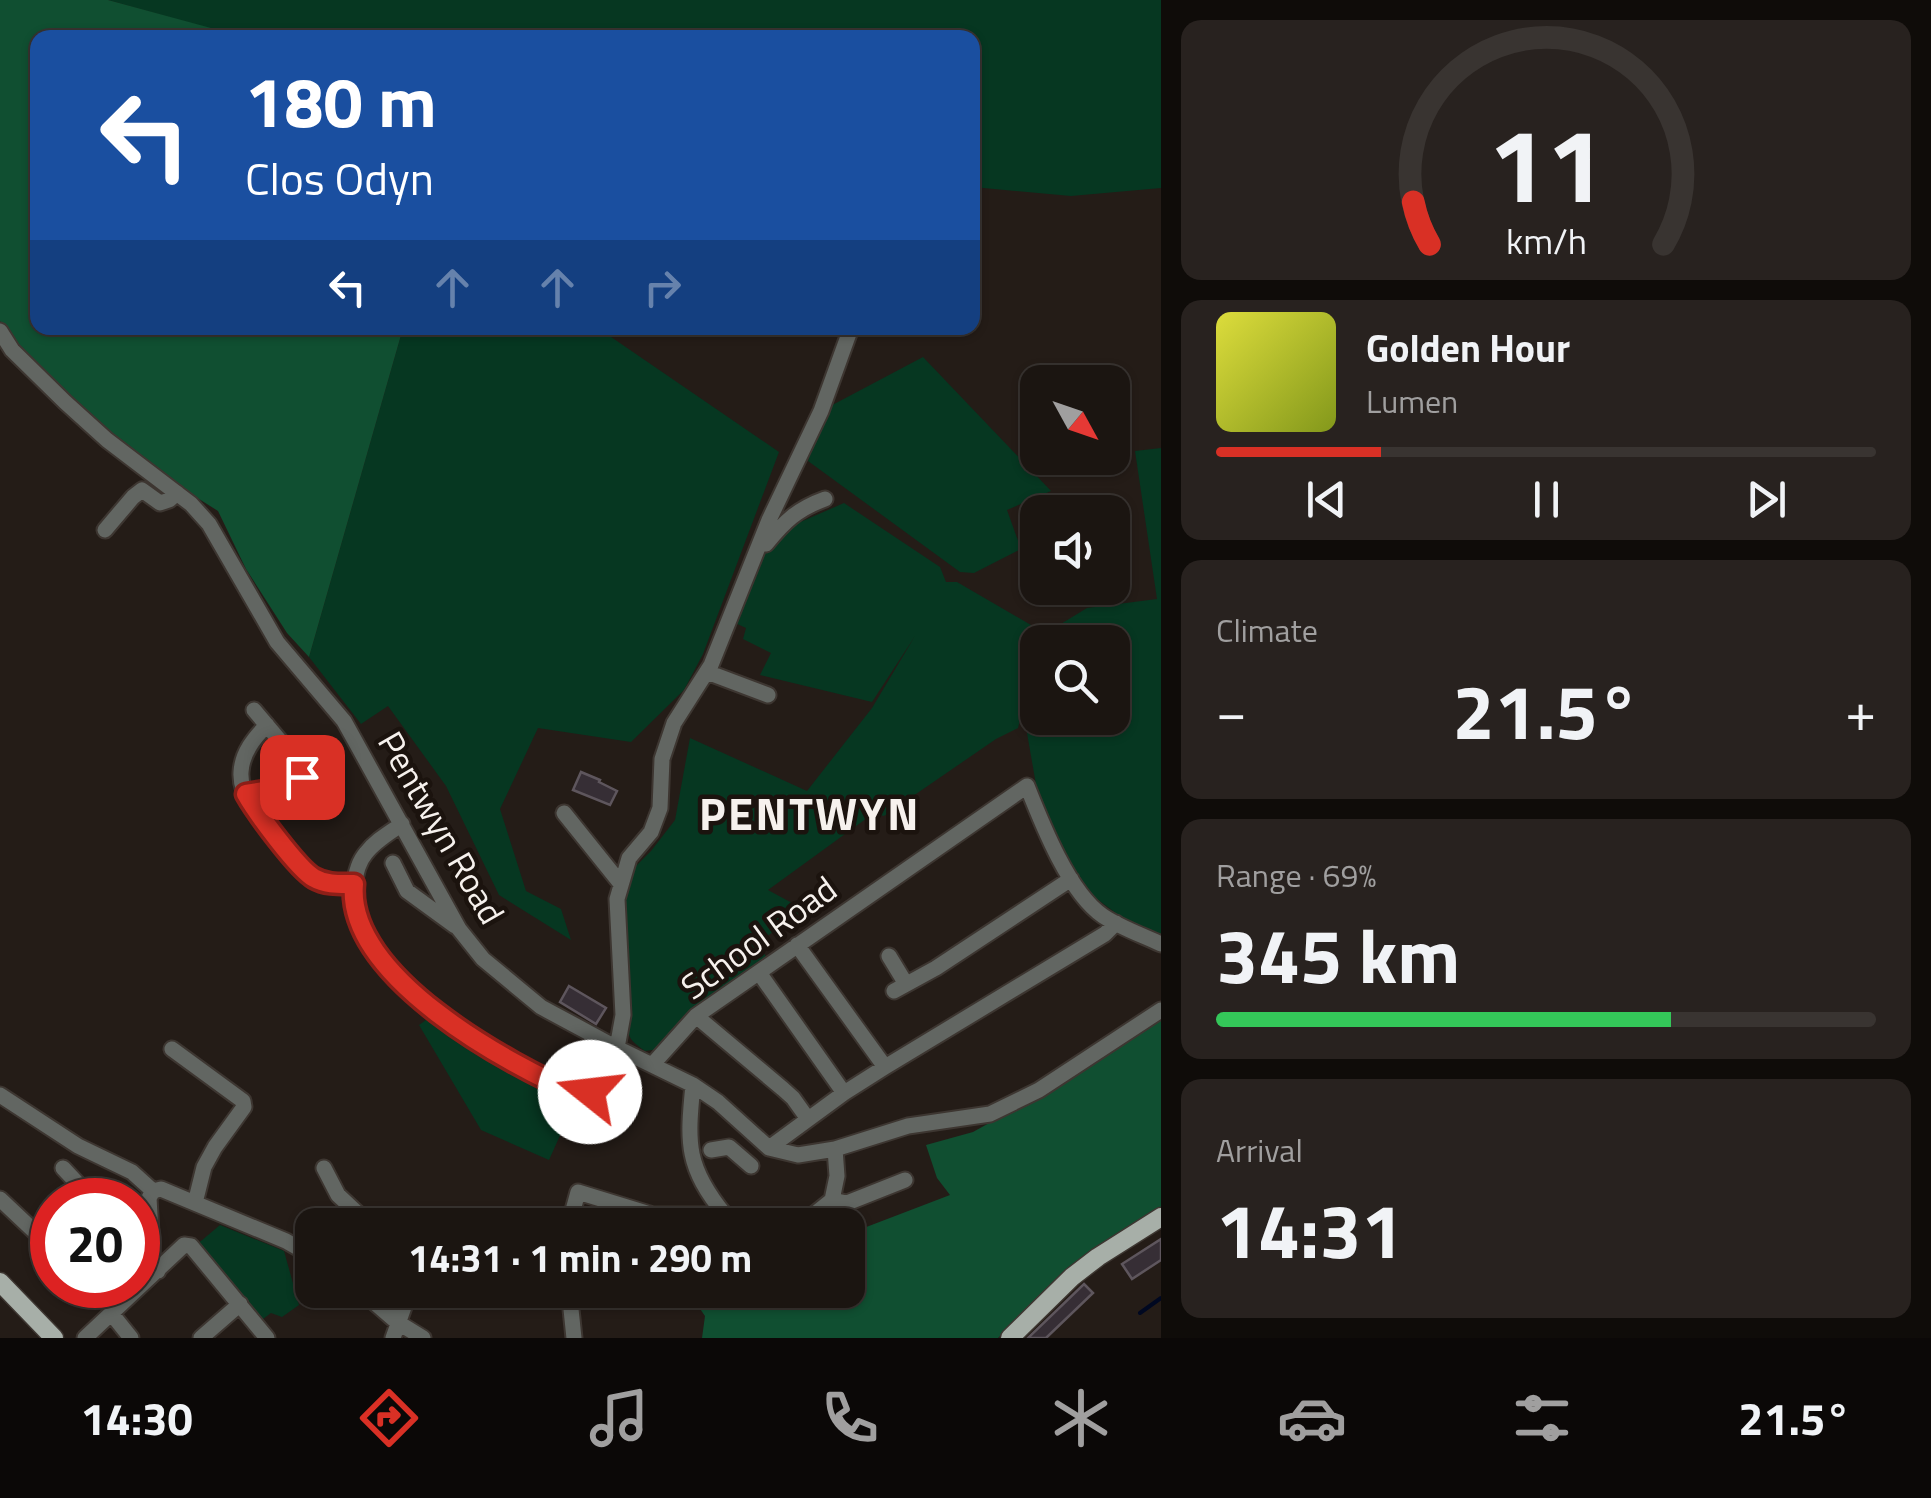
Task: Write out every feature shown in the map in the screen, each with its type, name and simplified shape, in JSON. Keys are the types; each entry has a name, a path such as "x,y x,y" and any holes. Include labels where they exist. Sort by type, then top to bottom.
{"main road":[{"path":"1010,1338 1072,1277 1161,1217"},
{"path":"0,1282 54,1338"}],"street":[{"name":"Pentwyn Road","path":"0,330 12,350 65,402 107,440 191,504 209,524 277,642 344,720 460,929 483,959 541,1006 693,1085 769,1148"},
{"path":"402,824 364,854 355,875 356,912 386,967 428,1006 514,1062 586,1096 614,1046 623,1015 617,899 629,858 651,832 660,808 662,758 674,724 707,672 791,472 821,411 848,335"},
{"path":"104,530 142,490 160,503 176,494"},
{"path":"733,608 740,604 762,548 804,506 825,498"},
{"path":"707,672 768,694"},
{"path":"254,710 281,742"},
{"path":"267,725 252,740 243,761 240,775 246,794 310,877 326,884 354,884"},
{"path":"246,794 290,784 321,762 329,771"},
{"name":"School Road","path":"652,1065 696,1016 1027,786 1071,879 1100,914 1161,944"},
{"path":"564,813 621,884"},
{"path":"393,863 406,891 460,929"},
{"path":"890,956 900,987 936,968 1071,879"},
{"path":"769,1148 844,1093 1105,934 1116,923"},
{"path":"798,946 885,1067"},
{"path":"760,974 844,1093"},
{"path":"769,1148 798,1155 836,1149 908,1126 990,1114 1038,1090 1161,1010"},
{"path":"696,1016 793,1098 808,1120"},
{"path":"172,1049 243,1100 244,1107 204,1167 194,1204"},
{"path":"693,1085 690,1122 697,1177 720,1208"},
{"path":"0,1094 78,1146 139,1178"},
{"path":"710,1150 730,1147 746,1128"},
{"path":"730,1147 751,1166"},
{"path":"822,1208 832,1200 837,1176 836,1149"},
{"path":"63,1168 72,1178"},
{"path":"324,1168 338,1195 352,1208"},
{"path":"832,1200 847,1203 906,1180"},
{"path":"160,1188 295,1247"},
{"path":"574,1208 578,1192 630,1208"},
{"path":"0,1198 30,1227"},
{"path":"160,1266 184,1246 191,1246 267,1338"},
{"path":"201,1338 240,1304"},
{"path":"376,1308 395,1330 423,1338"},
{"path":"571,1308 574,1338"},
{"path":"85,1338 113,1310 131,1338"}],"green space":[{"path":"0,0 108,0 218,30 30,30 30,335 401,335 309,657 287,633 246,569 218,511 150,468 69,399 18,347 0,321"},
{"path":"108,0 1161,0 1161,188 1071,196 980,188 980,30 215,30"},
{"path":"401,335 608,335 779,452 703,654 684,690 631,742 538,728 500,809 526,891 561,909 571,940 499,895 446,786 388,706 361,724 309,657"},
{"path":"923,357 1020,459 1020,475 1036,475 1051,491 1020,495 1020,504 1007,510 1020,550 974,573 960,572 808,461 821,411"},
{"path":"1161,448 1161,934 1121,917 1093,896 1060,848 1038,796 1027,735 1130,735 1130,625 1059,625 1087,608 1157,599 1135,451"},
{"path":"844,503 940,567 946,582 957,582 1031,625 1020,625 1018,728 884,816 874,813 768,890 805,910 757,943 767,958 660,1049 645,1051 629,1033 618,911 626,876 675,820 690,738 807,791 872,708 915,636 872,702 760,675 771,653 743,639 746,628 733,622 768,548 789,527"},
{"path":"433,1015 580,1102 571,1111 549,1160 481,1130 419,1025"},
{"path":"1161,1018 1161,1207 1099,1246 1060,1277 998,1338 702,1338 705,1316 699,1308 865,1308 865,1228 950,1195 937,1178 926,1145 973,1132 1085,1070"},
{"path":"220,1225 284,1251 295,1291 295,1308 282,1317 271,1313 259,1322 195,1246"}],"building":[{"path":"581,772 617,791 610,805 573,790"},
{"path":"569,986 606,1008 596,1024 560,1002"},
{"path":"1161,1239 1161,1260 1132,1279 1122,1264"},
{"path":"1084,1284 1093,1293 1046,1338 1028,1338"}],"waterway":[{"path":"1140,1313 1161,1298"}],"district":[{"name":"PENTWYN","path":"810,814"}],"route":[{"path":"302,777 276,789 246,794 310,877 326,884 354,884 356,912 386,967 428,1006 514,1062 580,1095 590,1092"}]}
